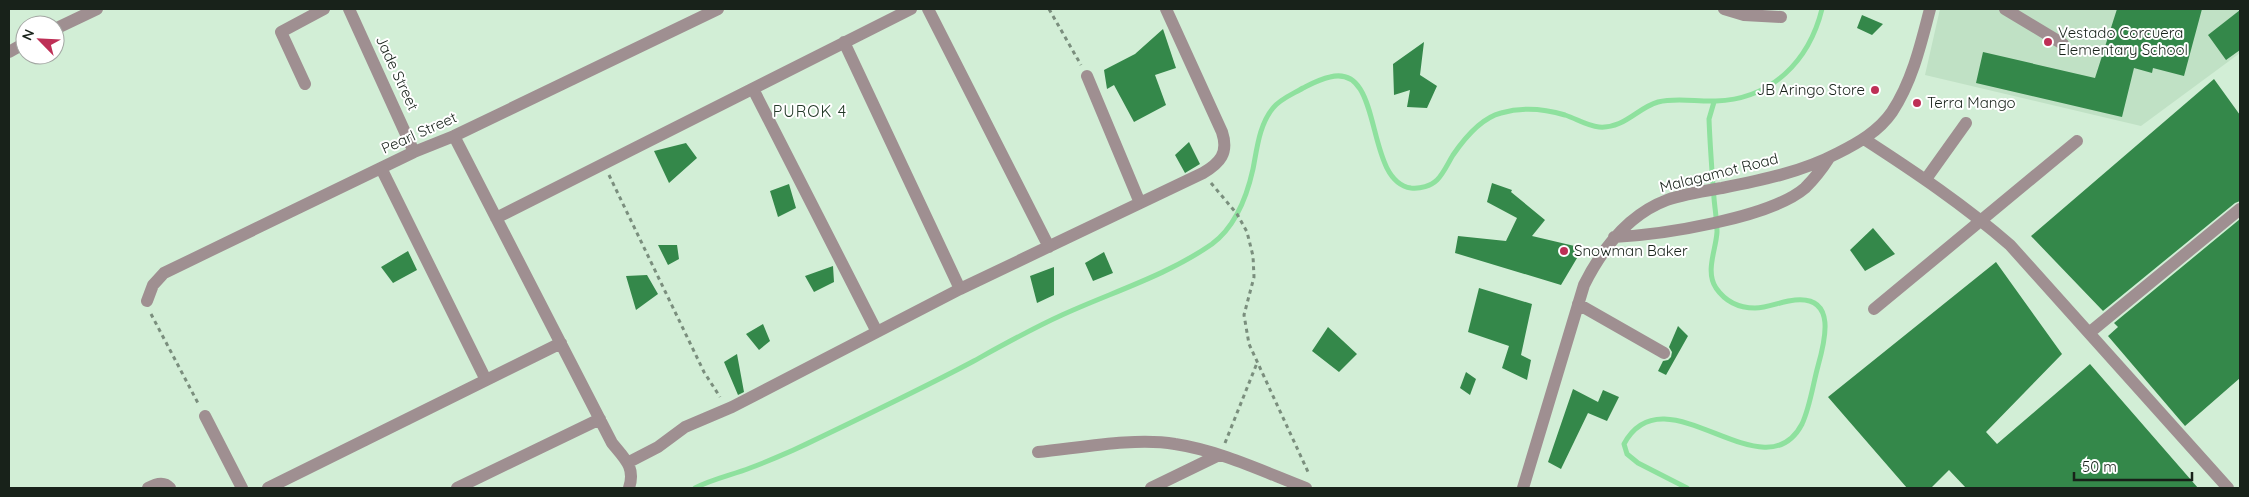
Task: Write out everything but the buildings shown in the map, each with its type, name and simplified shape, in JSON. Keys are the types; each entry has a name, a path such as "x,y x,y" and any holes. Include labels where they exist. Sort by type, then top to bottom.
{"street":[{"path":"65,24 97,9"},
{"path":"305,84 281,32 324,9"},
{"name":"Jade Street","path":"349,9 414,152"},
{"name":"Pearl Street","path":"147,301 153,285 164,273 414,152 454,136 718,9"},
{"path":"496,218 910,9"},
{"path":"928,9 1049,247"},
{"path":"629,462 658,447 685,427 732,407 960,289 1203,173 1218,162 1223,156 1225,148 1224,139 1166,9"},
{"path":"1724,9 1744,15 1781,17"},
{"name":"Malagamot Road","path":"1523,488 1578,304 1593,267 1614,237 1648,209 1666,200 1796,171 1829,158 1864,139 1891,113 1901,96 1913,68 1930,9"},
{"path":"2005,9 2063,44"},
{"path":"844,42 960,289"},
{"path":"1087,76 1140,203"},
{"path":"752,89 877,332"},
{"path":"1926,179 1966,123"},
{"path":"454,136 612,443 629,462 631,474 629,488"},
{"path":"1864,139 1926,179 1983,221 2010,244 2228,488"},
{"path":"1874,309 2077,142"},
{"path":"1614,237 1652,234 1751,214 1786,200 1804,188 1829,158"},
{"path":"381,168 486,380"},
{"path":"2089,333 2240,208"},
{"path":"1578,304 1664,353"},
{"path":"268,488 561,342"},
{"path":"205,416 242,488"},
{"path":"457,488 600,419"},
{"path":"1038,452 1154,442 1174,444 1220,455 1309,484"},
{"path":"1151,488 1220,455"},
{"path":"148,488 154,484 162,484 170,488"}],"path":[{"path":"1049,9 1087,76"},
{"path":"604,164 704,372 720,398 732,407"},
{"path":"1203,173 1237,214 1247,232 1253,256 1254,277 1244,315 1245,328 1257,362 1309,484"},
{"path":"147,301 150,313 205,416"},
{"path":"1220,455 1257,362"}],"shaded area":[{"name":"Vestado Corcuera Elementary School","path":"1940,9 2240,9 2240,53 2141,126 1925,75"}],"waterway":[{"path":"695,488 759,465 805,445 935,381 1050,320 1158,274 1212,244 1227,229 1239,210 1253,169 1259,137 1268,115 1283,99 1323,79 1347,77 1359,87 1367,104 1386,166 1396,181 1411,188 1418,188 1435,182 1468,136 1487,119 1501,113 1525,109 1550,111 1586,124 1608,127 1623,122 1658,102 1672,100 1716,101 1736,99 1754,93 1771,85 1798,60 1808,45 1822,9"},
{"path":"1687,488 1638,463 1627,454 1624,444 1642,424 1664,419 1688,424 1740,442 1764,447 1785,443 1802,424 1805,417 1825,333 1823,313 1817,305 1808,301 1795,300 1760,308 1749,308 1733,303 1716,288 1711,275 1717,228 1709,119 1714,102"}],"place":[{"name":"Vestado Corcuera Elementary School","path":"2048,42"},
{"name":"JB Aringo Store","path":"1875,90"},
{"name":"Terra Mango","path":"1917,103"},
{"name":"Snowman Baker","path":"1564,251"}],"district":[{"name":"PUROK 4","path":"810,111"}]}
